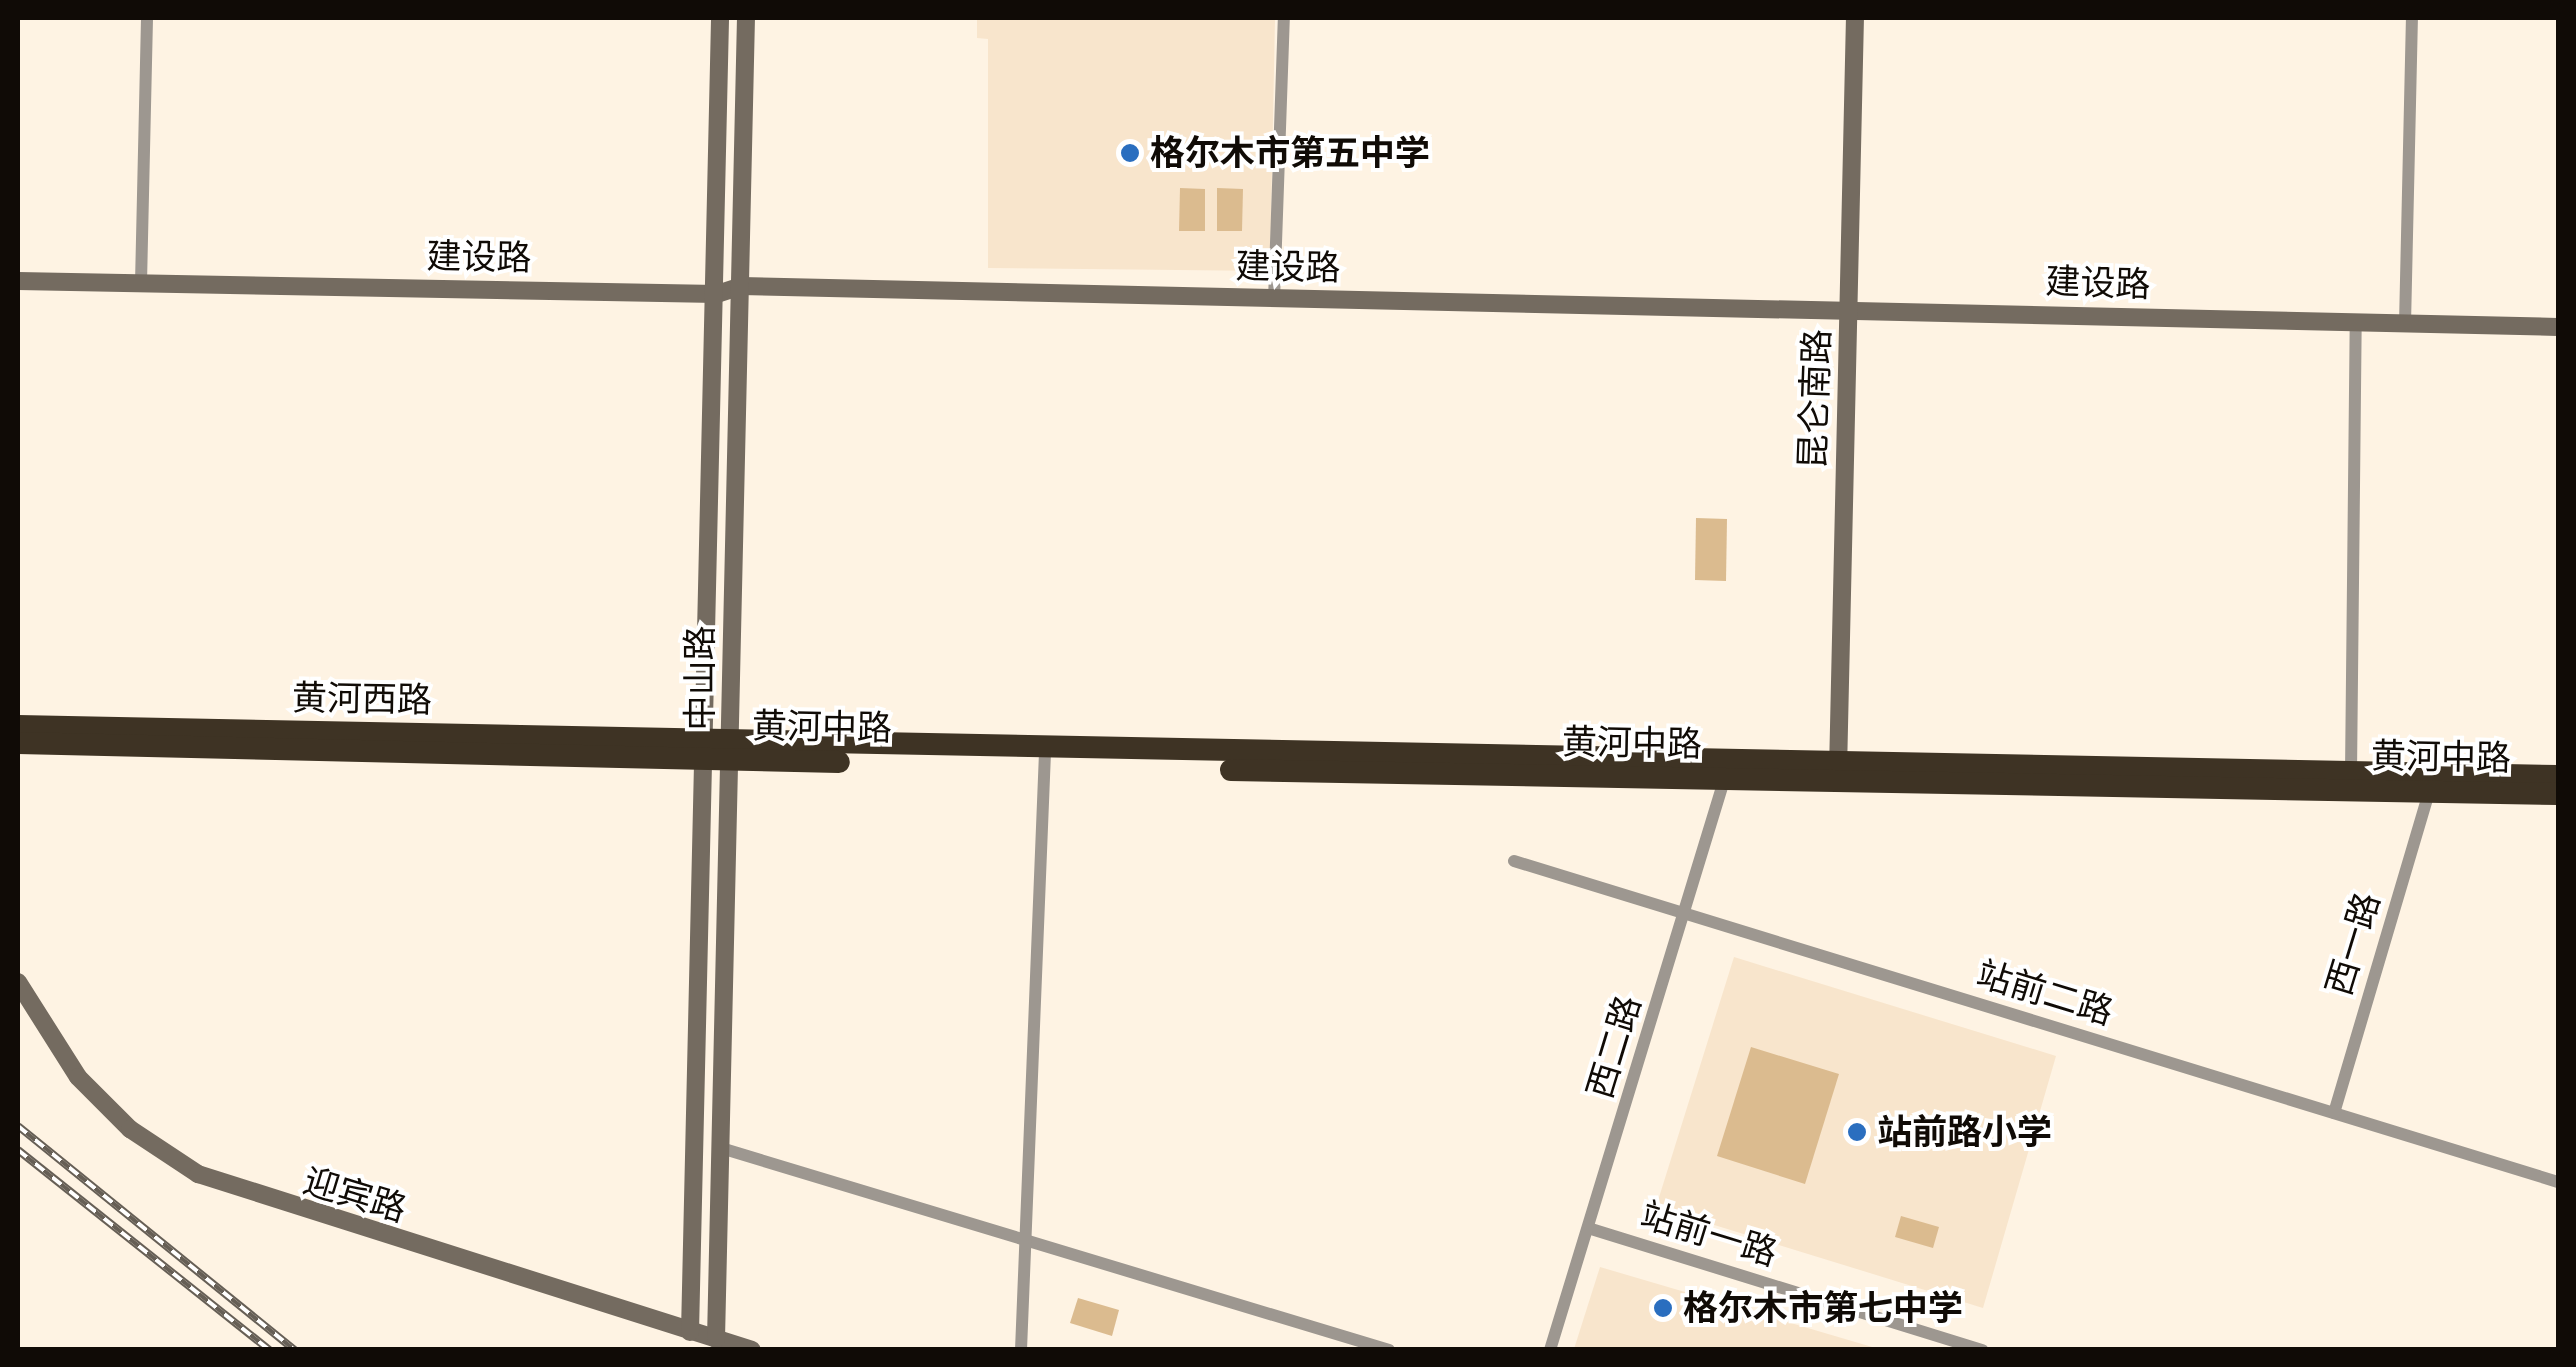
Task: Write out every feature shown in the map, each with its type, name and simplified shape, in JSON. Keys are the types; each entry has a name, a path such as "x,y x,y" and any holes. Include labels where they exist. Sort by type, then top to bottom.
{"highway":[{"name":"黄河西路","path":"18,726 704,751"},
{"name":"黄河西路","path":"18,743 704,751"},
{"name":"黄河中路","path":"704,751 1726,771 2558,776"},
{"name":"黄河中路","path":"1838,772 2558,794"}],"main road":[{"name":"中山路","path":"690,1332 717,294 720,18"},
{"name":"中山路","path":"716,1338 746,18"},
{"name":"昆仑南路","path":"1838,772 1856,18"},
{"name":"建设路","path":"18,281 717,294 742,286 1274,300 1850,307 2558,327"},
{"name":"迎宾路","path":"18,982 78,1078 130,1129 198,1174 752,1350"}],"street":[{"path":"142,284 147,18"},
{"path":"1274,300 1284,18"},
{"path":"2405,324 2412,18"},
{"path":"2351,773 2356,324"},
{"path":"1021,1350 1045,759"},
{"name":"西二路","path":"1550,1350 1687,914 1726,771"},
{"name":"西一路","path":"2334,1112 2429,792"},
{"name":"站前二路","path":"1514,862 2558,1182"},
{"path":"720,1148 1388,1350"},
{"name":"站前一路","path":"1588,1228 1983,1350"}],"shaded area":[{"name":"格尔木市第五中学","path":"977,18 1275,18 1270,271 988,268 988,39 977,38"},
{"path":"1180,188 1205,189 1205,231 1179,231"},
{"path":"1217,188 1243,189 1242,231 1217,231"},
{"path":"1696,518 1727,519 1726,581 1695,580"},
{"name":"站前路小学","path":"1734,957 2056,1056 1983,1308 1656,1207"},
{"path":"1751,1047 1839,1074 1805,1184 1717,1156"},
{"path":"1901,1216 1939,1227 1933,1248 1895,1237"},
{"name":"格尔木市第七中学","path":"1600,1267 1879,1349 1574,1349"},
{"path":"1078,1298 1119,1310 1112,1336 1070,1323"}],"railway":[{"path":"18,1126 295,1350"},
{"path":"18,1150 269,1350"}],"place":[{"name":"格尔木市第五中学","path":"1130,153"},
{"name":"站前路小学","path":"1857,1132"},
{"name":"格尔木市第七中学","path":"1663,1308"}]}
